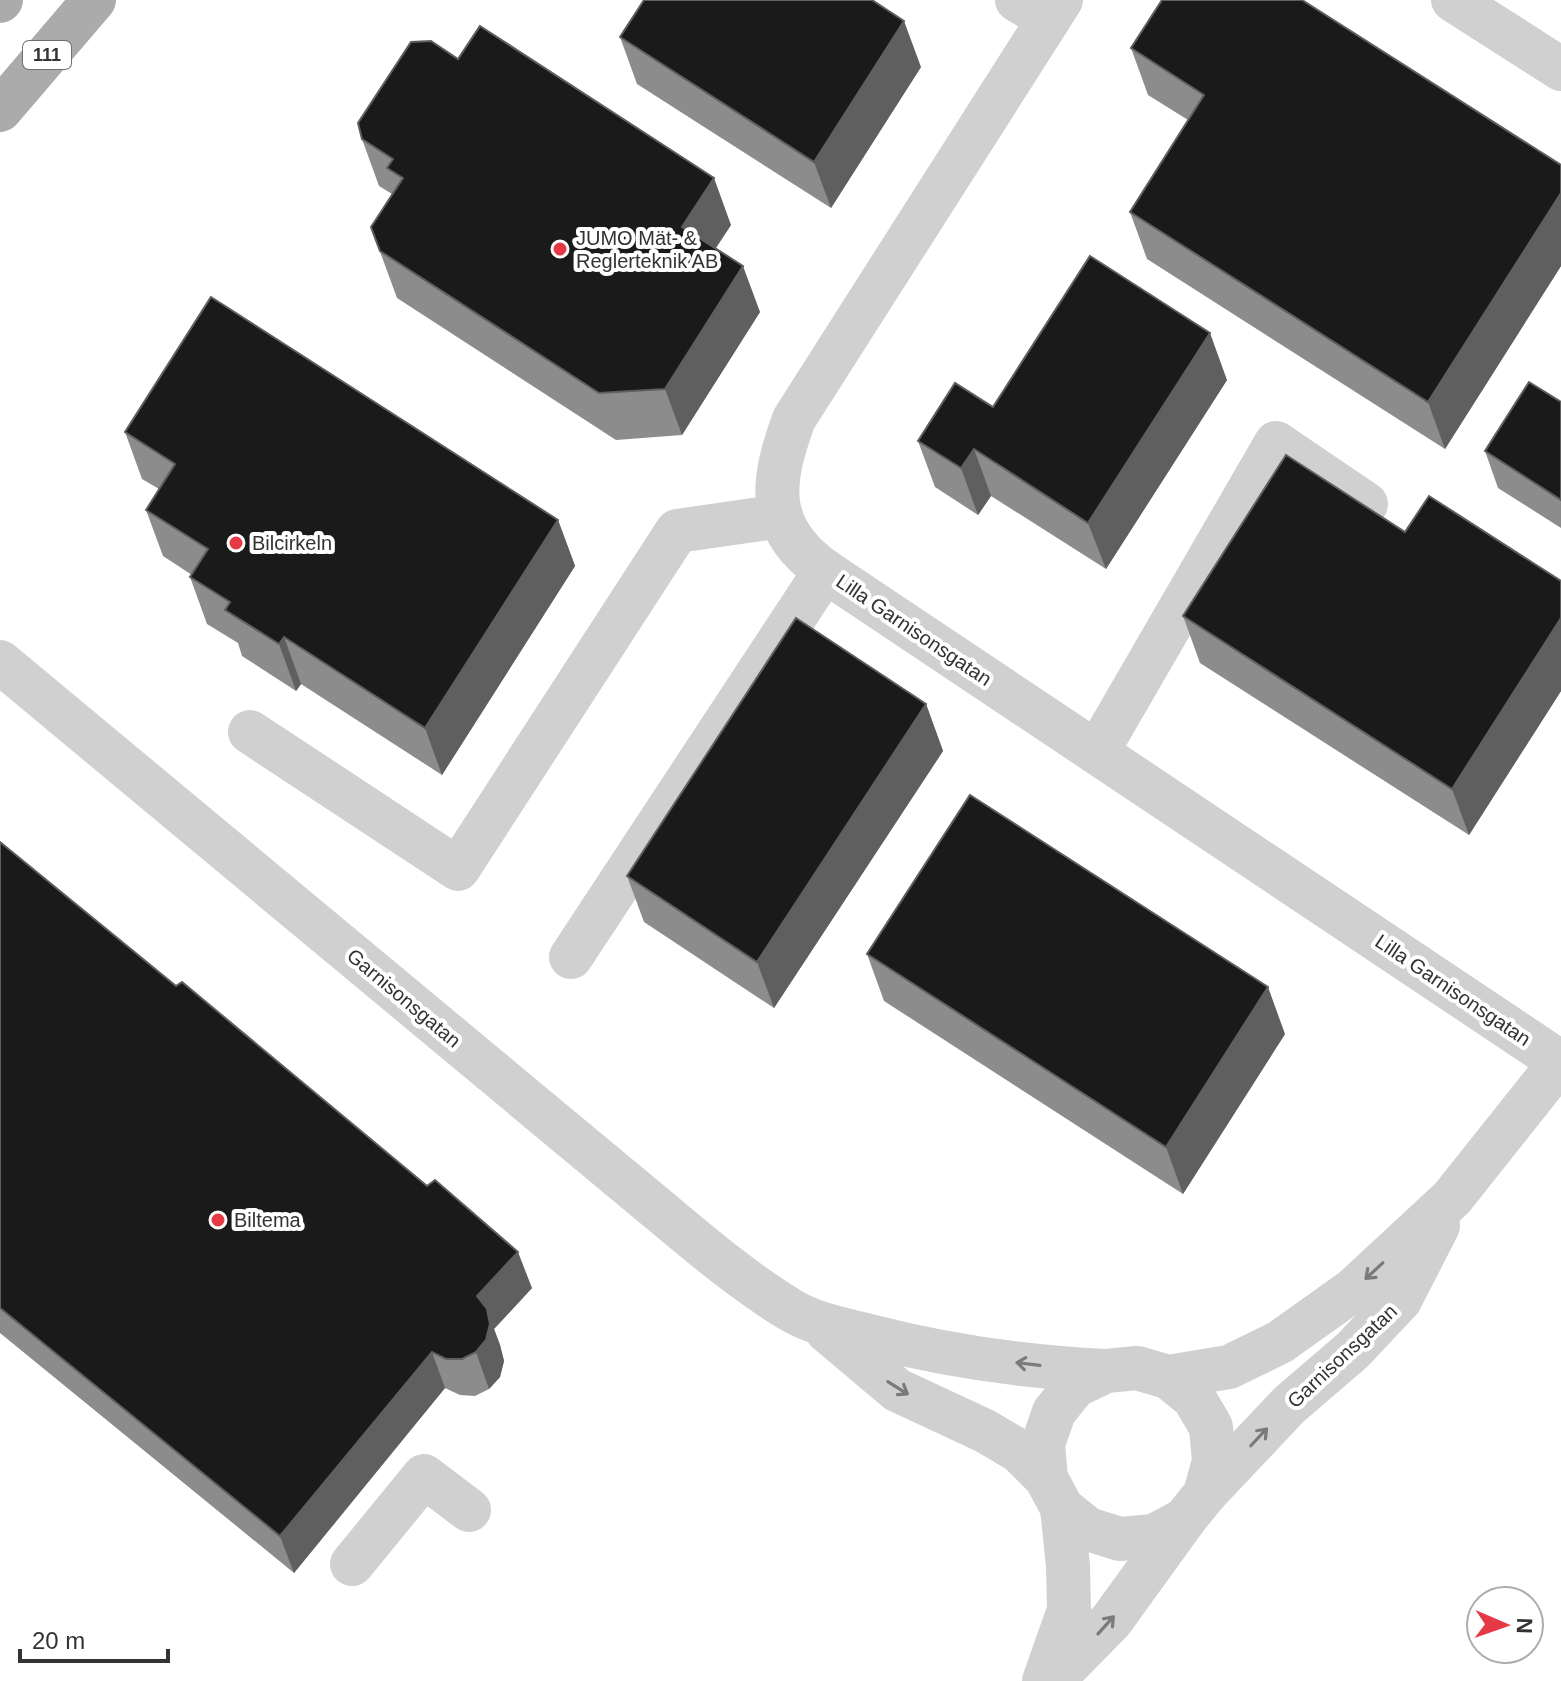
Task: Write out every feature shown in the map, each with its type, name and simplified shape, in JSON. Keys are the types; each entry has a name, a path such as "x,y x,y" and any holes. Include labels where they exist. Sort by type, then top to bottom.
{"main road":[{"name":"111","path":"0,110 94,0"}],"street":[{"path":"1453,0 1561,69"},
{"name":"Lilla Garnisonsgatan","path":"1042,6 794,419 779,459 776,498 786,531 808,559 825,571 1561,1061"},
{"path":"1097,752 1276,443 1366,504"},
{"path":"250,732 458,869 677,531 781,516"},
{"path":"571,957 825,571"},
{"name":"Garnisonsgatan","path":"0,662 732,1269 790,1309 816,1322 960,1357 1059,1368 1106,1371 1137,1368 1168,1377 1229,1367 1280,1342 1353,1290 1452,1198 1561,1061"},
{"name":"Garnisonsgatan","path":"816,1322 897,1390 1019,1451 1088,1529 1120,1539 1154,1536 1194,1507 1289,1405 1353,1350 1400,1300 1452,1198"},
{"name":"Garnisonsgatan","path":"1054,1493 1043,1444 1054,1412 1075,1386 1106,1371"},
{"path":"1052,1681 1111,1621 1194,1507 1214,1461 1211,1427 1194,1398 1168,1377"},
{"path":"352,1564 424,1476 469,1510"},
{"path":"1044,1681 1069,1610 1068,1566 1054,1493"}],"building":[{"path":"644,0 872,0 904,21 814,162 620,37"},
{"path":"1162,0 1302,0 1561,165 1561,193 1428,402 1130,212 1204,95 1131,48"},
{"name":"JUMO Mät- & Reglerteknik AB","path":"480,26 714,178 682,227 743,266 665,389 599,393 380,251 371,227 403,178 387,168 393,159 362,139 358,123 411,42 431,41 458,59"},
{"path":"1090,256 1210,333 1088,523 974,449 961,468 918,441 955,383 993,407"},
{"path":"211,297 558,520 425,728 284,637 279,644 225,610 230,602 190,577 208,549 146,510 175,464 125,432"},
{"path":"1529,382 1561,402 1561,500 1485,451"},
{"path":"1286,455 1405,532 1429,496 1561,581 1561,618 1452,789 1183,616"},
{"path":"796,618 926,704 757,962 627,876"},
{"path":"970,795 1268,987 1166,1147 867,954"},
{"name":"Biltema","path":"0,842 176,986 182,982 427,1186 435,1180 518,1252 477,1296 487,1309 490,1324 486,1340 476,1352 462,1359 446,1359 432,1352 280,1536 0,1308"}],"place":[{"name":"JUMO Mät- & Reglerteknik AB","path":"560,249"},
{"name":"Bilcirkeln","path":"236,543"},
{"name":"Biltema","path":"218,1220"}]}
